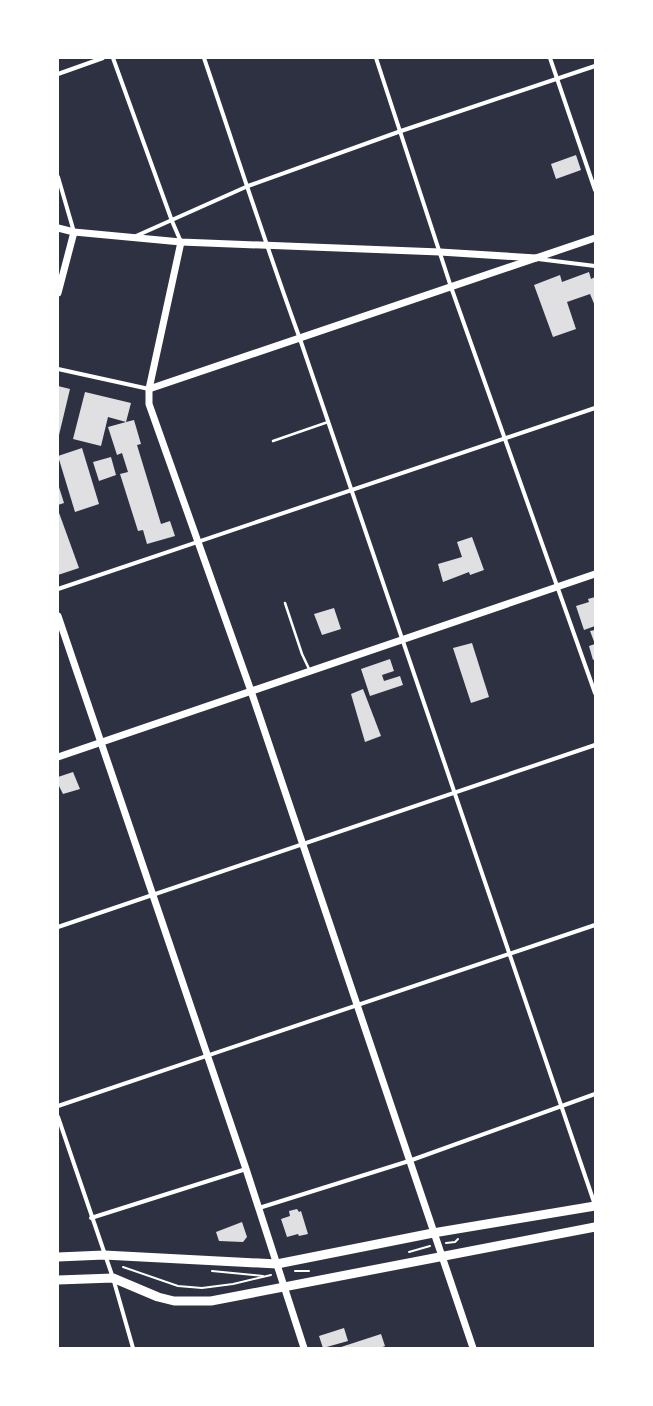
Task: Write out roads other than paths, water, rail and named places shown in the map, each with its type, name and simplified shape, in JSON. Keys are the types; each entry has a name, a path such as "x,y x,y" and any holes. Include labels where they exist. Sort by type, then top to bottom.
{"main road":[{"path":"58,1257 104,1255 277,1264 433,1233 595,1206"},
{"path":"58,1280 113,1278 158,1297 174,1301 211,1301 284,1286 441,1258 515,1241 595,1227"}],"street":[{"path":"58,74 103,58"},
{"path":"113,58 181,242 149,388 149,404 251,691 441,1258 473,1348"},
{"path":"204,58 248,186 266,246 300,339 595,1206"},
{"path":"376,58 451,287 595,693"},
{"path":"550,58 595,190"},
{"path":"135,237 248,186 401,131 595,66"},
{"path":"58,177 74,232 58,293"},
{"path":"58,228 74,232 181,242 440,252 536,258 595,266"},
{"path":"58,369 149,388 300,339 595,238"},
{"path":"58,589 595,408"},
{"path":"58,757 595,574"},
{"path":"58,616 206,1056 246,1169 304,1348"},
{"path":"58,927 595,745"},
{"path":"58,1106 595,925"},
{"path":"259,1208 409,1161 595,1094"},
{"path":"58,1117 113,1278 133,1348"},
{"path":"92,1218 246,1169"}],"lane":[{"path":"273,442 328,422"},
{"path":"285,603 302,654 310,671"}]}
